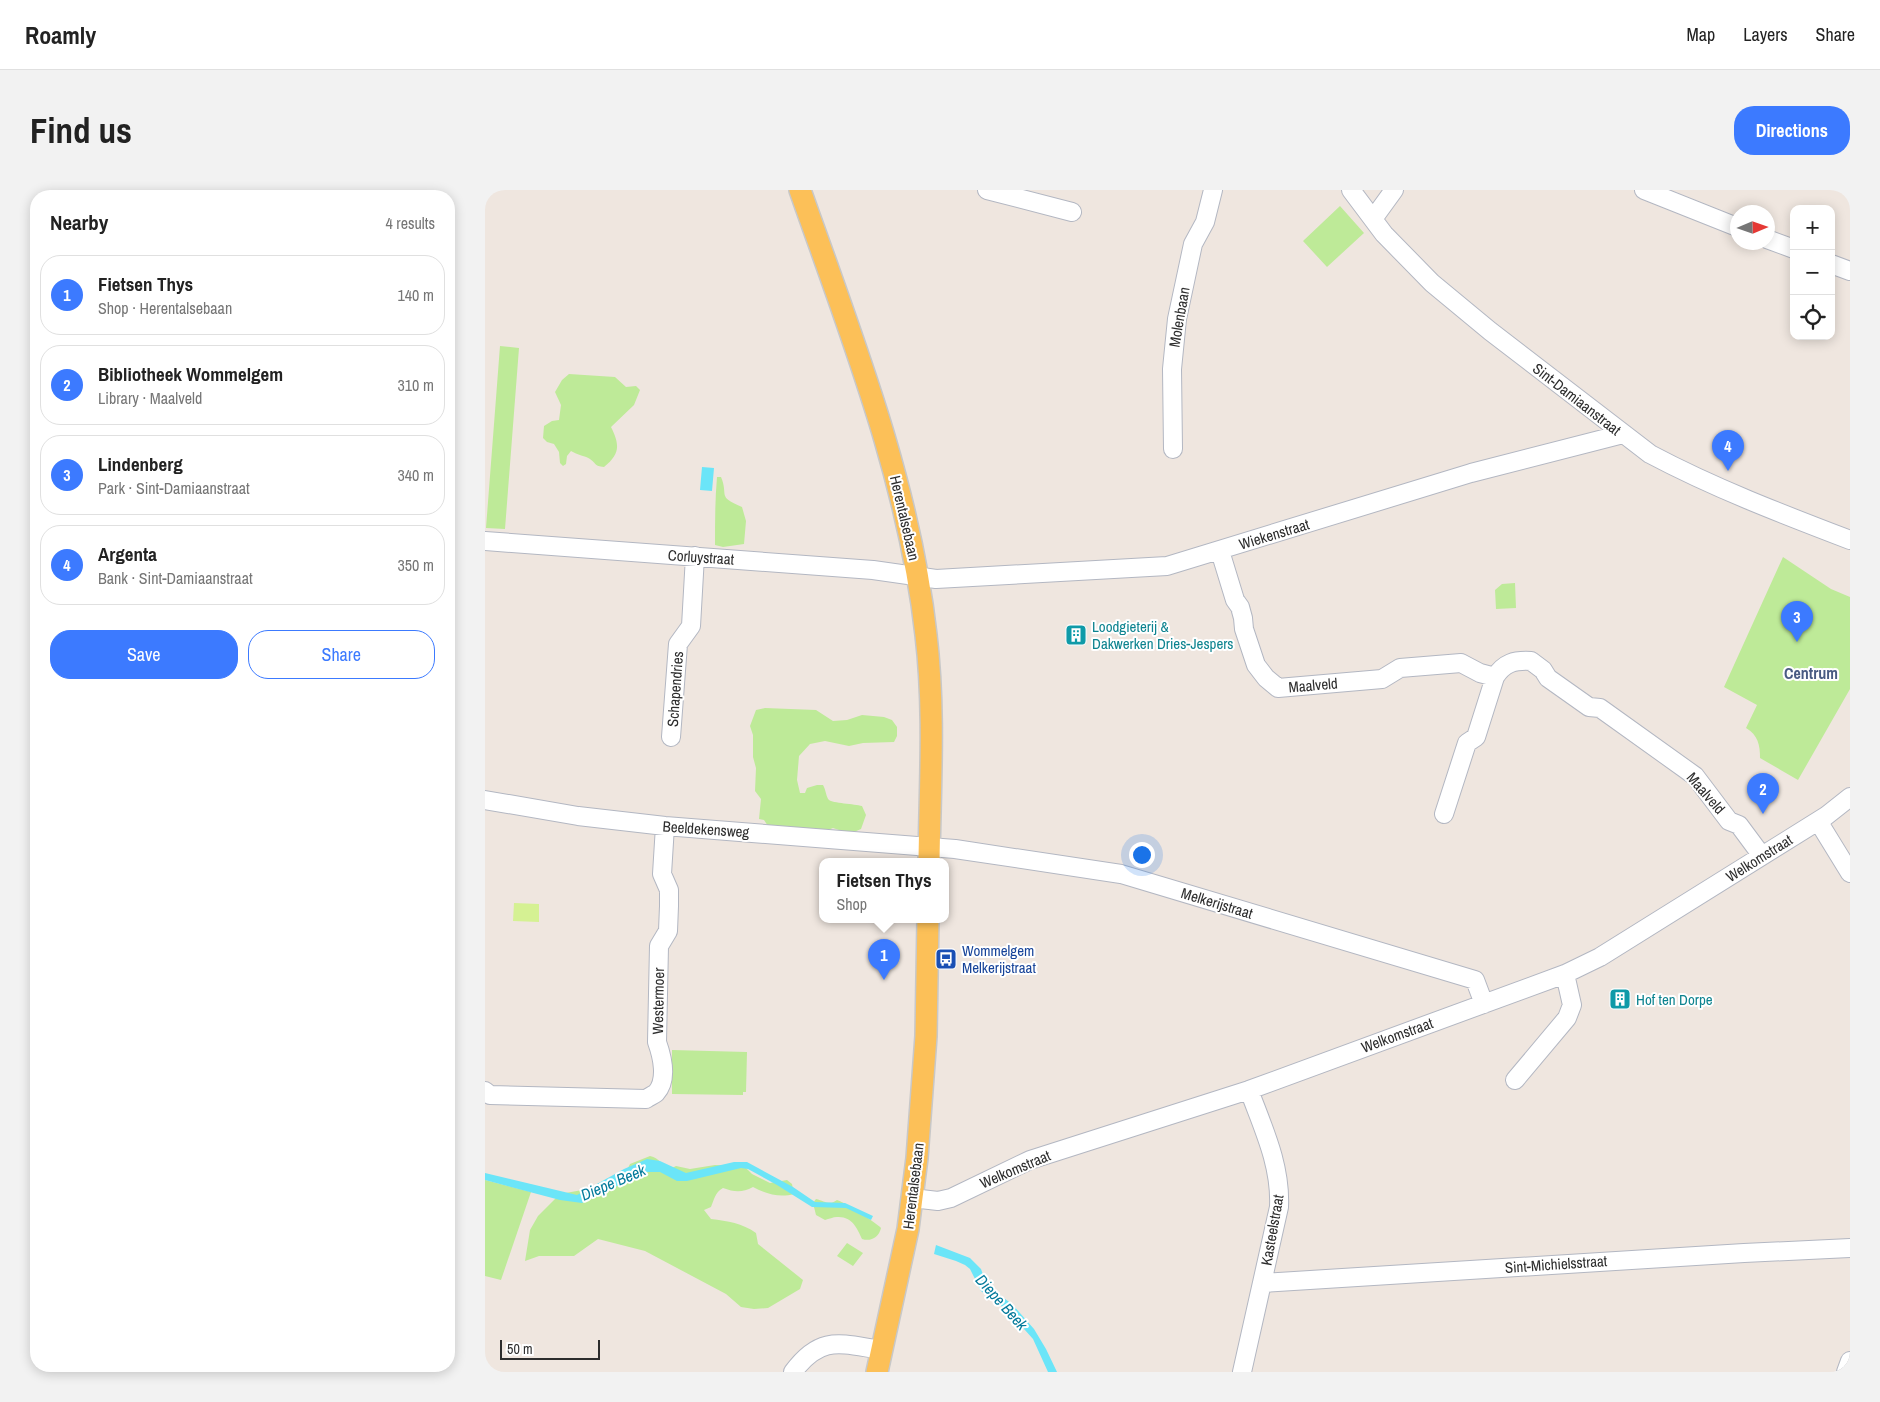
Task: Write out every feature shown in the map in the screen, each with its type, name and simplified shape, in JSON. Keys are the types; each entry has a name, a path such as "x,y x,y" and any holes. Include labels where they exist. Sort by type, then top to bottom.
{"main road":[{"name":"Herentalsebaan","path":"800,190 889,451 908,523 927,635 930,690 929,854"},
{"name":"Herentalsebaan","path":"877,1372 908,1229 912,1198 921,1115 926,1036 928,923"}],"street":[{"path":"987,190 1072,212"},
{"name":"Molenbaan","path":"1173,449 1172,369 1177,319 1193,244 1205,222 1213,190"},
{"name":"Sint-Damiaanstraat","path":"1351,190 1384,234 1432,283 1490,331 1650,454 1676,468 1850,540"},
{"path":"1373,219 1393,190"},
{"path":"1645,190 1730,224"},
{"path":"1775,242 1790,248"},
{"path":"1835,265 1850,271"},
{"name":"Wiekenstraat","path":"917,576 936,579 1167,566 1471,473 1623,434"},
{"name":"Corluystraat","path":"485,541 883,571 917,576"},
{"name":"Maalveld","path":"1220,551 1235,600 1241,612 1243,629 1256,665 1266,678 1279,688 1381,679 1400,668 1461,663 1480,673 1495,677 1500,668 1509,662 1531,661 1543,670 1548,678 1556,684 1589,707 1601,708 1695,776 1729,821 1739,825 1762,856"},
{"name":"Schapendries","path":"671,737 678,644 691,626 695,556"},
{"path":"1444,814 1467,743 1475,737 1495,677"},
{"name":"Welkomstraat","path":"912,1198 938,1201 951,1198 1030,1160 1249,1090 1565,974 1600,957 1818,821 1850,797"},
{"name":"Beeldekensweg","path":"485,800 578,816 929,854"},
{"path":"1818,821 1850,873"},
{"name":"Westermoer","path":"485,1090 490,1095 645,1099 656,1092 662,1081 663,1056 657,1042 659,946 668,931 669,906 669,890 662,874 665,826"},
{"name":"Melkerijstraat","path":"929,854 955,849 1121,874 1475,980 1484,1004"},
{"path":"1515,1080 1567,1018 1572,1005 1565,974"},
{"name":"Kasteelstraat","path":"1242,1372 1279,1207 1280,1192 1277,1168 1249,1090"},
{"name":"Sint-Michielsstraat","path":"1262,1283 1734,1253 1850,1248"},
{"path":"793,1372 802,1360 820,1346 843,1345 882,1350"},
{"path":"1846,1372 1850,1361"}],"green space":[{"path":"1340,206 1364,233 1327,267 1303,241"},
{"path":"500,346 519,348 505,529 486,528"},
{"path":"569,374 615,377 626,387 636,386 640,390 634,405 611,427 616,439 617,449 613,458 604,467 571,451 567,456 566,464 563,466 560,463 559,452 554,444 547,442 543,438 544,426 552,421 559,420 561,405 555,392 562,380"},
{"path":"717,477 721,477 726,498 742,507 746,521 744,544 723,547 715,545"},
{"path":"1783,557 1831,589 1850,597 1850,689 1798,780 1760,758 1757,741 1746,728 1757,705 1724,687"},
{"path":"1515,583 1516,608 1496,609 1495,590 1502,584"},
{"path":"765,708 816,710 833,721 847,720 862,715 884,717 892,720 897,727 897,736 894,742 863,743 849,746 825,741 810,744 799,756 797,780 800,793 805,793 807,788 823,785 829,800 862,806 866,815 861,829 854,832 833,828 823,832 770,829 764,820 759,819 761,799 755,791 756,768 753,757 753,735 750,726 756,710"},
{"path":"514,903 539,904 539,922 513,921"},
{"path":"672,1050 747,1052 746,1092 743,1092 743,1095 672,1094"},
{"path":"650,1156 656,1158 670,1169 676,1166 690,1169 715,1165 744,1166 752,1174 770,1183 787,1180 792,1184 794,1194 784,1196 763,1192 753,1187 738,1191 723,1188 716,1194 711,1207 704,1210 711,1219 735,1223 756,1233 758,1244 803,1280 800,1289 768,1308 754,1309 741,1307 726,1294 645,1251 598,1239 574,1256 539,1256 525,1261 530,1230 538,1216 560,1194 599,1187 627,1170 630,1164"},
{"path":"485,1180 531,1192 501,1280 485,1276"},
{"path":"816,1199 829,1203 837,1200 840,1201 878,1225 881,1228 880,1231 871,1239 862,1239 856,1227 847,1218 836,1217 825,1220 816,1215 813,1203"},
{"path":"847,1243 863,1253 853,1266 837,1256"}],"water":[{"path":"702,467 714,468 712,491 700,490"},
{"name":"Diepe Beek","path":"647,1159 660,1161 686,1173 734,1162 747,1162 793,1187 815,1202 845,1203 873,1216 871,1220 846,1208 812,1207 748,1169 741,1168 687,1181 677,1181 660,1172 646,1172 582,1203 560,1200 485,1180 485,1173 577,1195 624,1169"},
{"name":"Diepe Beek","path":"936,1245 970,1258 981,1269 987,1286 1012,1304 1034,1329 1057,1372 1048,1372 1033,1339 1009,1312 981,1291 970,1269 956,1261 934,1254"}],"place":[{"name":"Argenta","path":"1728,471"},
{"name":"Loodgieterij & Dakwerken Dries-Jespers","path":"1076,635"},
{"name":"Lindenberg","path":"1797,642"},
{"name":"Bibliotheek Wommelgem","path":"1763,814"},
{"name":"Wommelgem Melkerijstraat","path":"946,959"},
{"name":"Fietsen Thys","path":"884,980"},
{"name":"Hof ten Dorpe","path":"1620,999"}],"district":[{"name":"Centrum","path":"1811,673"}]}
